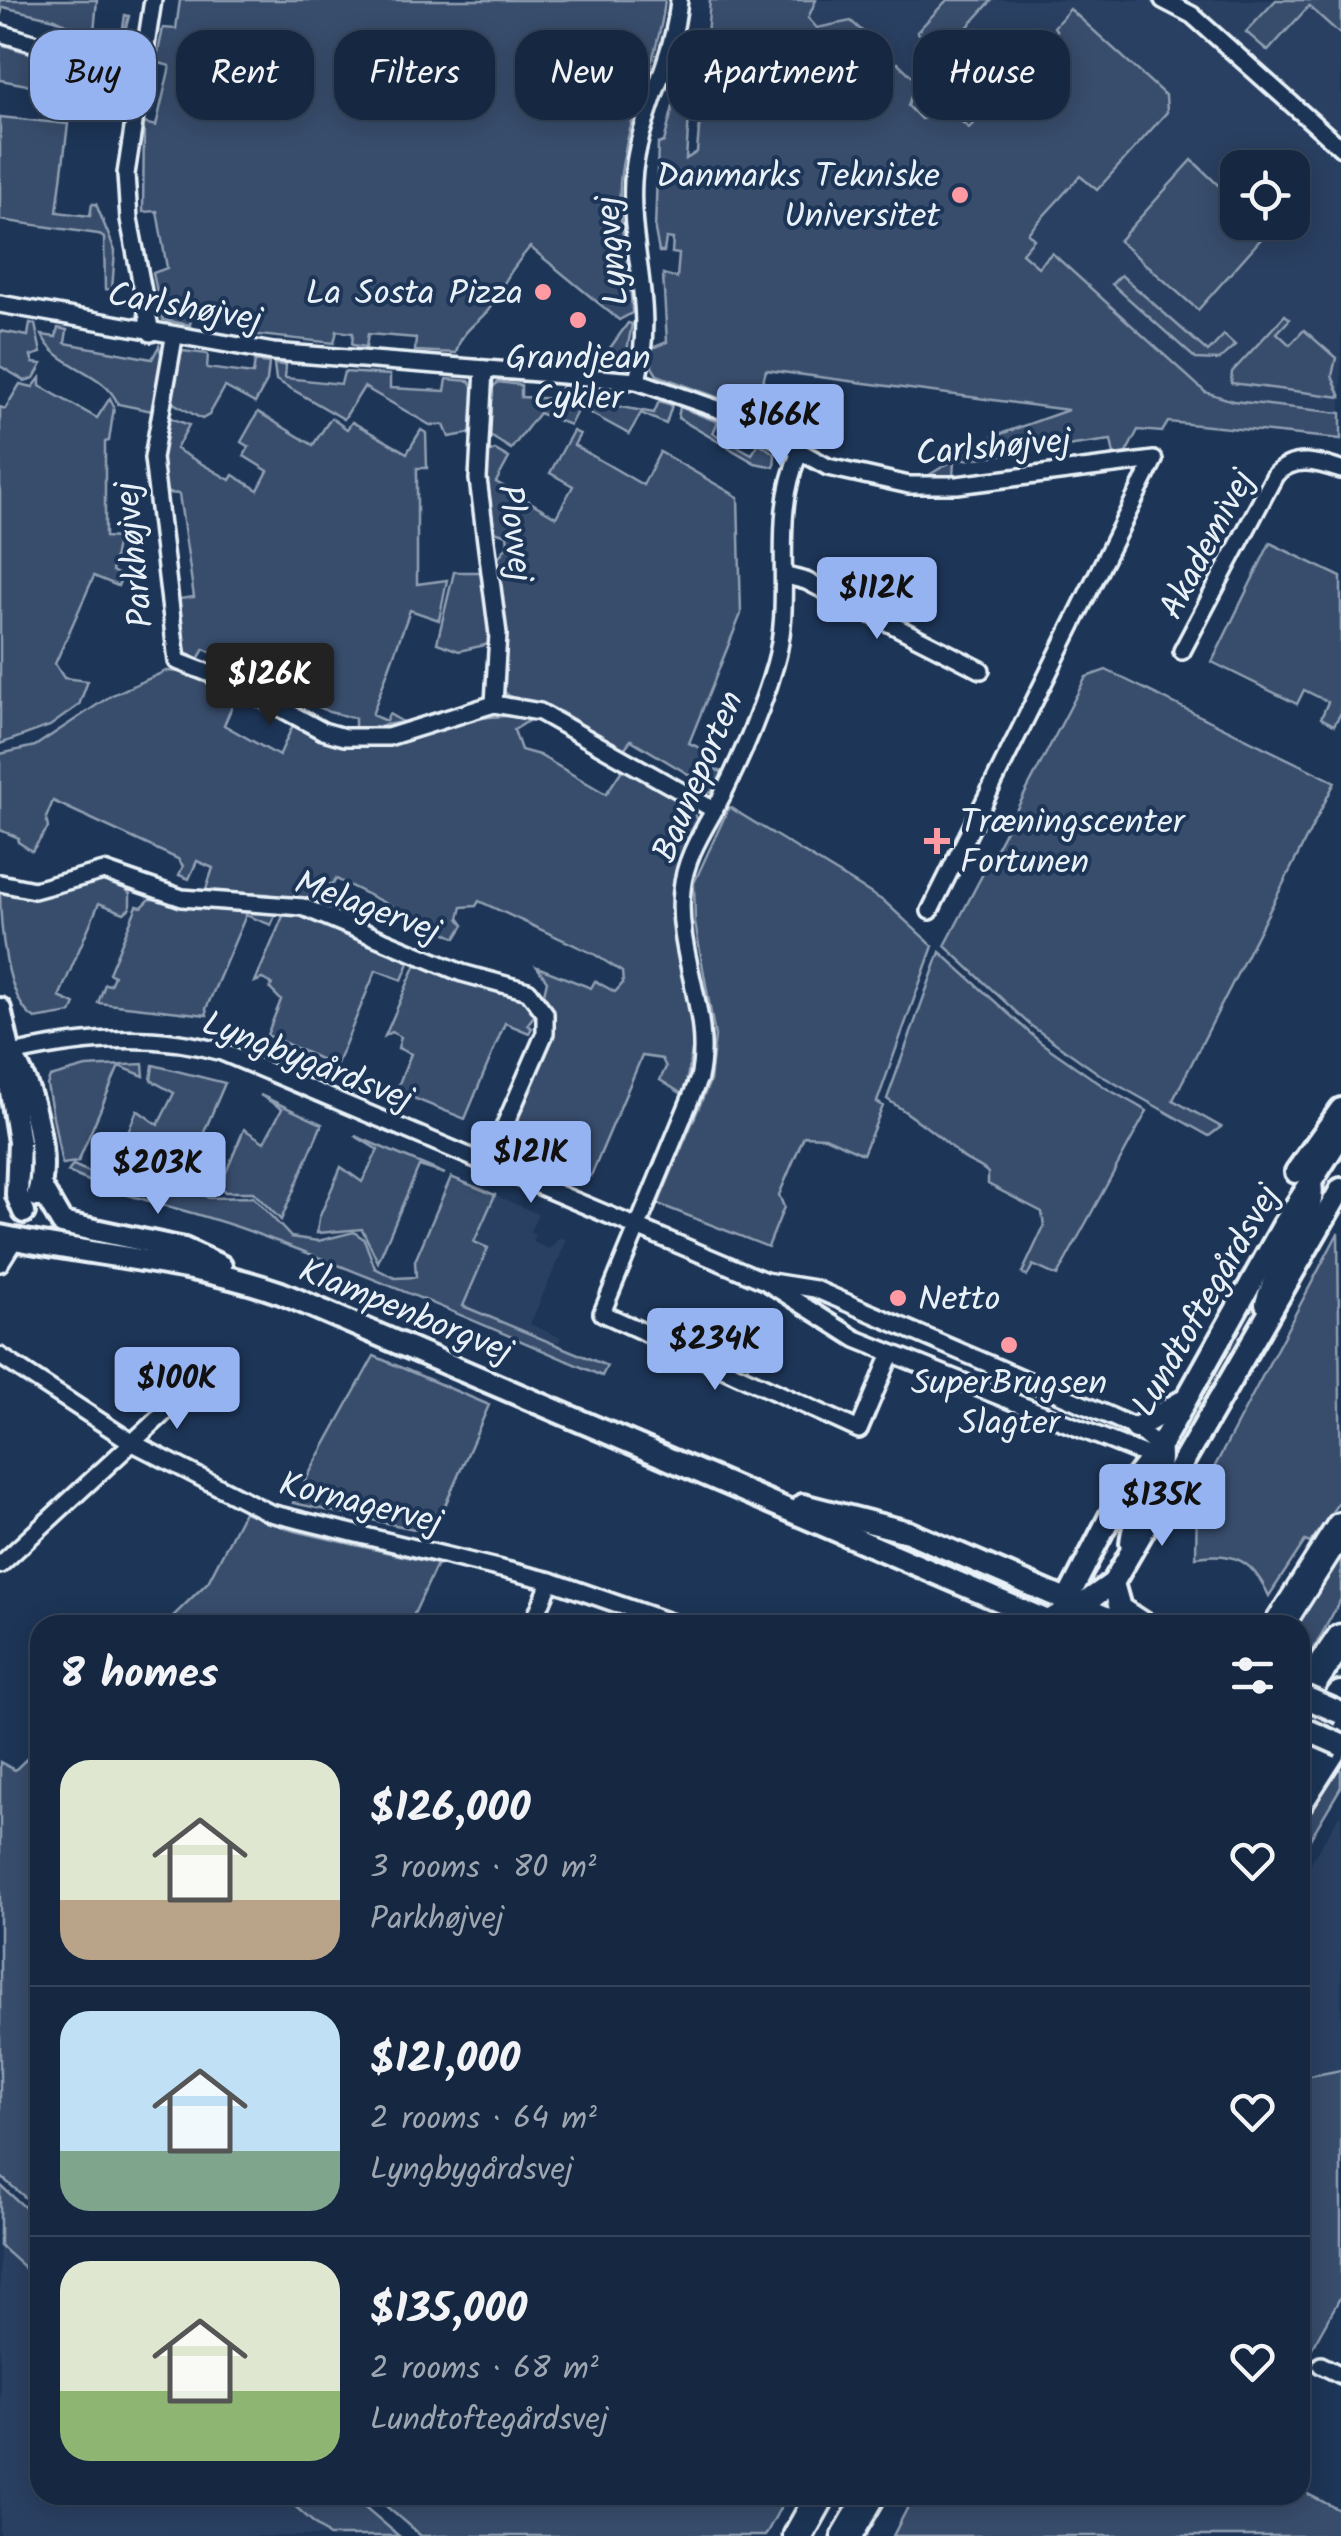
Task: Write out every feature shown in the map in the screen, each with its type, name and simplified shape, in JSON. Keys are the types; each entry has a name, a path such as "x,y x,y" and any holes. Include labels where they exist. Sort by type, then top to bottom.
{"highway":[{"path":"1284,1615 1341,1527"},
{"path":"1310,1726 1341,1639"},
{"path":"1310,1783 1341,1735"},
{"path":"798,2536 815,2505"},
{"path":"847,2536 865,2505"}],"street":[{"path":"147,30 153,0"},
{"name":"Lyngvej","path":"637,381 647,309 634,179 679,0"},
{"path":"1164,0 1192,15 1341,148"},
{"path":"0,33 30,42"},
{"path":"133,120 126,174 129,219 152,333"},
{"name":"Carlshøjvej","path":"0,304 174,338 300,355 637,381 732,414 799,454 854,475 935,486 1154,460 930,911"},
{"name":"Parkhøjvej","path":"174,338 153,458 176,661 234,682 323,731 344,737 388,737 494,704"},
{"name":"Plovvej","path":"484,369 478,479 498,634 494,704"},
{"name":"Bauneporten","path":"638,1227 702,1067 702,1026 683,934 681,899 689,860 752,734 775,666 787,576 786,502 799,454"},
{"name":"Akademivej","path":"1182,651 1275,475 1285,465 1311,460 1341,470"},
{"path":"787,576 806,581 981,670"},
{"path":"494,704 556,718 714,810"},
{"name":"Melagervej","path":"0,883 34,890 104,872 172,896 303,907 462,973 528,991 542,1007 545,1034 488,1164"},
{"path":"0,1009 20,1154 16,1184 24,1212"},
{"name":"Lyngbygårdsvej","path":"5,1056 95,1040 148,1040 207,1048 765,1281 856,1339 890,1354 1157,1454"},
{"path":"5,1056 31,1096 41,1187 62,1223 184,1249 244,1280"},
{"path":"1260,1328 1272,1278 1311,1205 1303,1177 1341,1109"},
{"name":"Lundtoftegårdsvej","path":"1064,1615 1120,1498 1157,1454 1303,1177 1341,1136"},
{"path":"0,1263 7,1238 41,1187"},
{"name":"Lundtoftegårdsvej","path":"1113,1583 1341,1189"},
{"path":"638,1227 602,1313 859,1430 890,1354"},
{"name":"Klampenborgvej","path":"7,1238 244,1280 772,1500 1064,1615"},
{"name":"Lyngbygårdsvej","path":"765,1281 815,1289 1136,1428 1157,1454"},
{"name":"Kornagervej","path":"0,1356 132,1444 233,1499 270,1513 551,1581 649,1615"},
{"path":"0,1565 190,1388"},
{"path":"1136,1428 1186,1398"},
{"path":"1130,1554 1132,1525 1157,1454 1189,1452"},
{"name":"Klampenborgvej","path":"772,1500 860,1517 908,1532 1064,1615"},
{"path":"536,1615 551,1581"},
{"path":"1064,1615 1113,1583 1120,1608 1131,1615"},
{"path":"1310,1732 1341,1745"},
{"path":"1321,2365 1341,2375"}],"shaded area":[{"path":"0,0 97,0 94,30 78,30 55,19 3,7 0,18"},
{"path":"180,0 665,0 648,73 648,30 515,30 515,120 633,120 620,192 632,313 619,320 530,247 492,306 463,336 456,353 415,351 416,338 368,334 366,347 352,345 353,333 337,331 334,343 249,334 251,321 192,312 190,325 163,320 153,273 167,268 157,211 143,212 144,123 156,126 170,66 156,62 163,28 176,29"},
{"name":"Danmarks Tekniske Universitet","path":"710,0 1341,0 1341,439 765,370 686,160 697,152 700,120 893,120 893,30 707,30"},
{"path":"710,0 816,0 808,18 817,28 851,21 861,30 707,30"},
{"path":"947,0 992,0 965,30 919,30"},
{"path":"1276,0 1341,0 1341,35 1309,6 1268,51 1246,32"},
{"path":"1070,9 1166,96 1167,112 1097,190 1080,176 1028,233 1034,239 1022,253 1038,267 1052,253 1205,392 1233,401 1341,413 1341,439 1168,422 1162,432 1138,430 1126,453 1114,455 1111,440 954,461 953,477 929,475 992,437 1068,410 766,370 756,408 801,437 796,437 730,402 657,375 652,367 652,348 667,342 663,274 677,278 679,254 672,253 673,239 666,238 664,252 659,252 655,230 658,144 664,142 670,120 689,120 686,159 697,152 700,120 893,120 893,66 898,63 913,77 908,106 913,111 913,120 960,120 969,128 976,120 1070,120 1070,30 1054,27"},
{"path":"0,44 30,53 30,86 0,80"},
{"path":"0,117 68,124 57,212 90,216 92,204 96,204 115,251 112,290 105,289 104,238 98,234 0,220"},
{"path":"1192,160 1220,187 1220,240 1260,240 1198,310 1119,241"},
{"path":"1121,275 1208,352 1224,335 1235,345 1219,360 1196,359 1112,284"},
{"path":"1285,315 1290,319 1277,333 1290,345 1304,330 1336,358 1332,376 1341,397 1231,383 1232,372"},
{"path":"30,323 35,324 41,353 31,356 33,363 42,364 34,378 25,381 0,366 0,331 28,336"},
{"path":"628,323 632,324 626,356 615,363 600,362"},
{"path":"58,328 67,330 65,343 152,359 159,346 163,360 152,411 118,404 102,383 58,355 42,335 56,337"},
{"path":"183,351 208,354 207,368 253,374 255,361 269,363 267,381 255,403 225,387 209,415 202,419 168,400 177,358"},
{"path":"274,364 286,365 285,378 341,384 344,372 390,375 390,388 445,391 447,379 469,381 477,392 472,433 449,437 444,425 430,425 364,387 344,419 276,380"},
{"path":"40,378 40,386 97,418 110,398 114,407 109,441 105,442 105,537 118,538 112,571 122,576 118,586 94,576 55,664 64,678 88,681 79,705 50,726 0,744 0,407 5,409 20,384 33,387"},
{"path":"498,382 521,385 521,397 560,399 561,387 595,389 594,402 654,413 659,401 672,405 666,424 641,413 629,434 579,407 570,425 539,413 511,449 486,433 489,391"},
{"path":"680,407 718,422 713,433 752,454 759,443 775,454 774,467 755,463 678,418"},
{"path":"258,412 313,445 331,418 347,429 352,422 407,453 421,430 426,433 427,468 417,468 417,584 447,580 439,620 410,610 372,715 386,721 389,714 403,722 355,730 355,718 329,712 295,695 292,706 247,679 246,668 204,649 198,659 184,652 179,599 194,597 179,494 168,493 161,476 160,445 165,416 189,425 176,449 230,480 233,475 258,490 268,471 244,456 249,447 241,442"},
{"path":"573,431 580,434 574,445 643,485 660,452 738,497 741,614 689,743 715,755 710,767 724,773 711,793 693,788 693,777 631,740 624,749 561,712 512,698 503,691 505,627 495,562 508,545 507,535 491,530 485,509 485,454 495,450 509,458 496,482 556,517 573,486 550,473"},
{"path":"1270,543 1341,577 1341,713 1334,725 1321,718 1328,702 1304,690 1297,704 1212,662"},
{"path":"454,572 484,572 489,644 459,651 437,643"},
{"path":"1106,670 1335,782 1173,1100 1221,1127 1209,1136 1102,1076 1030,1025 945,946 1086,677"},
{"path":"166,671 184,672 238,693 224,725 279,756 293,725 329,740 360,745 388,743 468,720 499,716 533,718 514,730 521,750 539,755 606,794 624,767 689,804 698,820 673,888 695,1034 684,1095 660,1080 666,1067 662,1059 642,1056 591,1176 508,1141 554,1027 544,994 547,981 537,967 591,988 595,981 615,992 623,983 622,972 594,954 479,901 476,906 462,907 459,918 464,925 456,938 336,879 333,884 318,884 317,905 267,894 205,892 213,868 197,861 189,879 179,875 183,866 178,859 53,801 46,818 48,828 32,851 18,842 19,838 0,830 0,754 35,746 112,695"},
{"path":"729,807 885,902 933,946 877,1102 883,1106 863,1154 825,1137 804,1136 779,1195 784,1207 768,1247 658,1204 710,1081 715,1036 695,923 694,883"},
{"path":"96,877 120,882 130,894 130,908 124,913 99,903 59,997 75,1004 71,1013 35,1019 25,1009 11,978 3,940 0,889"},
{"path":"150,899 278,909 271,925 246,915 206,1009 207,1015 98,1003 105,984 110,985 114,976 109,973 137,906 142,907"},
{"path":"286,909 411,958 402,980 376,970 336,1066 267,1035 281,1000 270,989 272,984 262,979 255,982"},
{"path":"940,952 1040,1042 1147,1111 1057,1276 1033,1265 1027,1276 1022,1273 1044,1226 1042,1212 988,1184 985,1170 963,1158 887,1099"},
{"path":"417,962 523,997 537,1012 527,1025 532,1028 529,1033 505,1023 465,1119 396,1091 411,1054 398,1048 401,1037 392,1032 385,1036"},
{"path":"143,1064 144,1076 119,1066 78,1162 62,1164 47,1085 50,1077 86,1067"},
{"path":"153,1065 225,1083 184,1179 158,1164 129,1176 114,1166 137,1110 158,1125 174,1093 151,1080"},
{"path":"260,1095 322,1124 281,1220 253,1192 225,1192 220,1187 244,1129 264,1142 282,1109"},
{"path":"355,1136 445,1174 419,1166 378,1262 362,1229 317,1233 319,1218 341,1167 362,1182 378,1150"},
{"path":"73,1165 105,1179 109,1171 126,1181 153,1170 209,1198 253,1197 291,1237 318,1241 354,1232 364,1239 375,1268 395,1278 416,1277 415,1261 451,1177 495,1195 474,1242 488,1248 463,1306 607,1366 602,1376 294,1248 68,1172"},
{"path":"495,1195 538,1214 530,1232 535,1235 533,1242 549,1249 560,1237 567,1240 530,1324 561,1338 558,1343 462,1306 487,1249 474,1242"},
{"path":"1338,1233 1341,1499 1310,1543 1305,1541 1269,1596 1256,1574 1241,1561 1222,1556 1196,1557 1197,1500"},
{"path":"742,1312 767,1323 745,1373 720,1362"},
{"path":"374,1356 489,1405 433,1533 293,1503"},
{"path":"244,1512 291,1530 437,1564 414,1615 174,1615 208,1582"},
{"path":"1341,1547 1341,1599 1310,1655 1310,1615 1297,1615"},
{"path":"30,1756 30,2202 0,2176 0,1762 15,1770"},
{"path":"1332,1767 1341,1770 1341,1787 1310,1839 1310,1813"},
{"path":"1341,1813 1341,2070 1310,2076 1310,1864"},
{"path":"1341,2070 1341,2296 1310,2351 1310,2076"},
{"path":"0,2185 30,2212 30,2273 0,2246"},
{"path":"0,2247 30,2273 30,2505 293,2505 329,2536 0,2536"},
{"path":"1310,2495 1341,2511 1341,2536 893,2536 909,2505 1310,2505"},
{"path":"293,2505 363,2505 399,2536 329,2536"},
{"path":"385,2505 782,2505 765,2536 421,2536"}],"place":[{"name":"Danmarks Tekniske Universitet","path":"960,195"},
{"name":"La Sosta Pizza","path":"543,292"},
{"name":"Grandjean Cykler","path":"578,320"},
{"name":"Træningscenter Fortunen","path":"937,841"},
{"name":"Netto","path":"898,1298"},
{"name":"SuperBrugsen Slagter","path":"1009,1345"}]}
